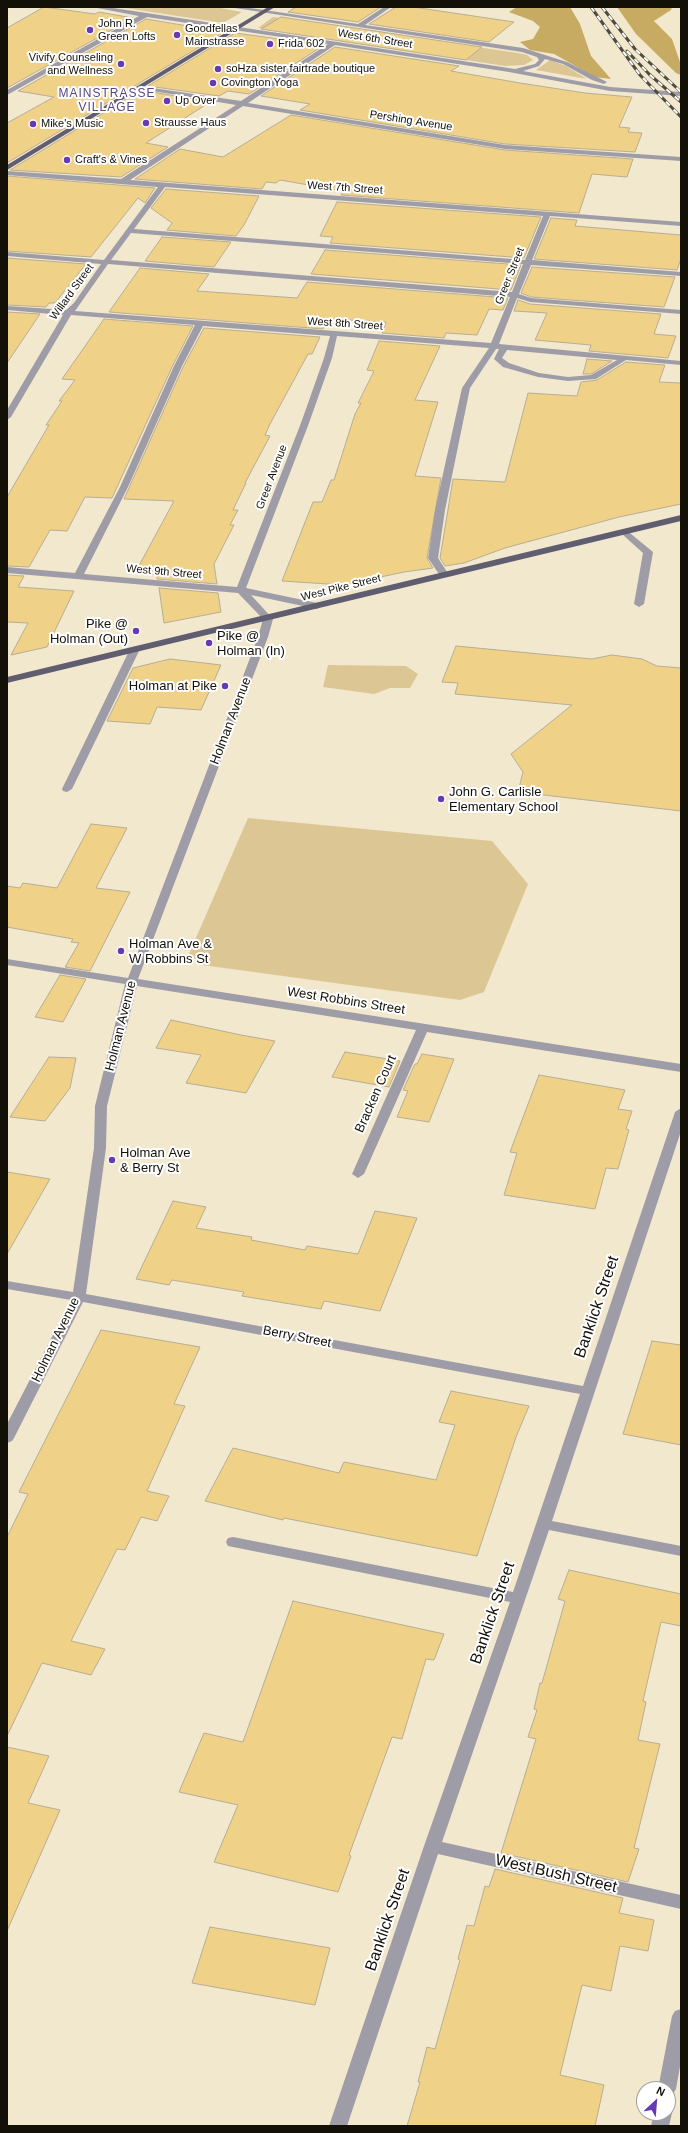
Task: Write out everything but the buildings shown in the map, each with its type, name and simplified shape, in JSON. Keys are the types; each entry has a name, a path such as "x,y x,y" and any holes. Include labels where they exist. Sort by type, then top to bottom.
{"main road":[{"path":"7,168 141,88 272,7"},
{"name":"West Pike Street","path":"7,680 268,619 681,518"}],"street":[{"name":"West 6th Street","path":"95,7 509,70 618,90 681,94"},
{"name":"West 6th Street","path":"231,7 523,50 565,63 594,79 609,84 681,90"},
{"path":"359,26 388,7"},
{"path":"7,93 145,15"},
{"path":"124,181 333,44"},
{"name":"West 6th Street","path":"509,70 526,69 537,65 542,60 540,55"},
{"name":"Pershing Avenue","path":"141,88 505,147 681,159"},
{"name":"West 7th Street","path":"7,173 681,224"},
{"name":"Willard Street","path":"7,417 68,313 77,305 106,262 163,185"},
{"name":"Greer Street","path":"444,575 432,558 440,510 466,388 494,346 546,214"},
{"path":"129,231 681,274"},
{"path":"7,254 514,295 530,300 681,312"},
{"name":"West 8th Street","path":"7,308 494,346 681,363"},
{"path":"78,577 124,487 178,366 200,324"},
{"name":"Greer Avenue","path":"241,590 305,423 328,358 334,334"},
{"path":"504,347 498,358 506,365 538,375 568,378 593,377 609,369 624,358"},
{"path":"625,532 648,552 639,604"},
{"name":"West 9th Street","path":"7,570 241,590 317,606"},
{"path":"241,590 268,619"},
{"name":"Holman Avenue","path":"7,1438 79,1296 100,1148 101,1106 132,981 268,619"},
{"path":"67,789 135,649"},
{"name":"West Robbins Street","path":"7,962 681,1068"},
{"name":"Bracken Court","path":"358,1174 423,1027"},
{"name":"Banklick Street","path":"338,2126 432,1846 544,1524 681,1112"},
{"name":"Berry Street","path":"7,1285 79,1296 587,1391"},
{"path":"544,1524 681,1551"},
{"path":"233,1542 518,1598"},
{"name":"West Bush Street","path":"432,1846 681,1902"},
{"path":"669,2081 681,2016"}],"shaded area":[{"path":"119,7 215,7 242,12 223,23"},
{"path":"517,7 570,7 580,24 591,56 611,79 595,77 554,54 530,50 520,42 533,39 540,27 533,21 509,12"},
{"path":"617,7 672,7 671,10 654,21 672,39 681,65 681,75 676,73 636,34"},
{"path":"273,17 518,53 527,55 533,60 524,65 505,66 258,28"},
{"path":"550,60 566,66 587,79 536,70"},
{"path":"328,665 406,666 418,674 410,688 390,688 374,694 323,687"},
{"path":"248,818 492,841 528,884 484,992 460,1000 202,965 189,954"}],"railway":[{"path":"591,7 640,75 681,117"},
{"path":"602,7 635,49 681,92"},
{"path":"627,51 649,74 681,102"}],"place":[{"name":"John R. Green Lofts","path":"90,30"},
{"name":"Goodfellas Mainstrasse","path":"177,35"},
{"name":"Frida 602","path":"270,44"},
{"name":"Vivify Counseling and Wellness","path":"121,64"},
{"name":"soHza sister fairtrade boutique","path":"218,69"},
{"name":"Covington Yoga","path":"213,83"},
{"name":"Up Over","path":"167,101"},
{"name":"Strausse Haus","path":"146,123"},
{"name":"Mike's Music","path":"33,124"},
{"name":"Craft's & Vines","path":"67,160"},
{"name":"Pike @ Holman (Out)","path":"136,631"},
{"name":"Pike @ Holman (In)","path":"209,643"},
{"name":"Holman at Pike","path":"225,686"},
{"name":"John G. Carlisle Elementary School","path":"441,799"},
{"name":"Holman Ave & W Robbins St","path":"121,951"},
{"name":"Holman Ave & Berry St","path":"112,1160"}],"district":[{"name":"MAINSTRASSE VILLAGE","path":"107,101"}]}
